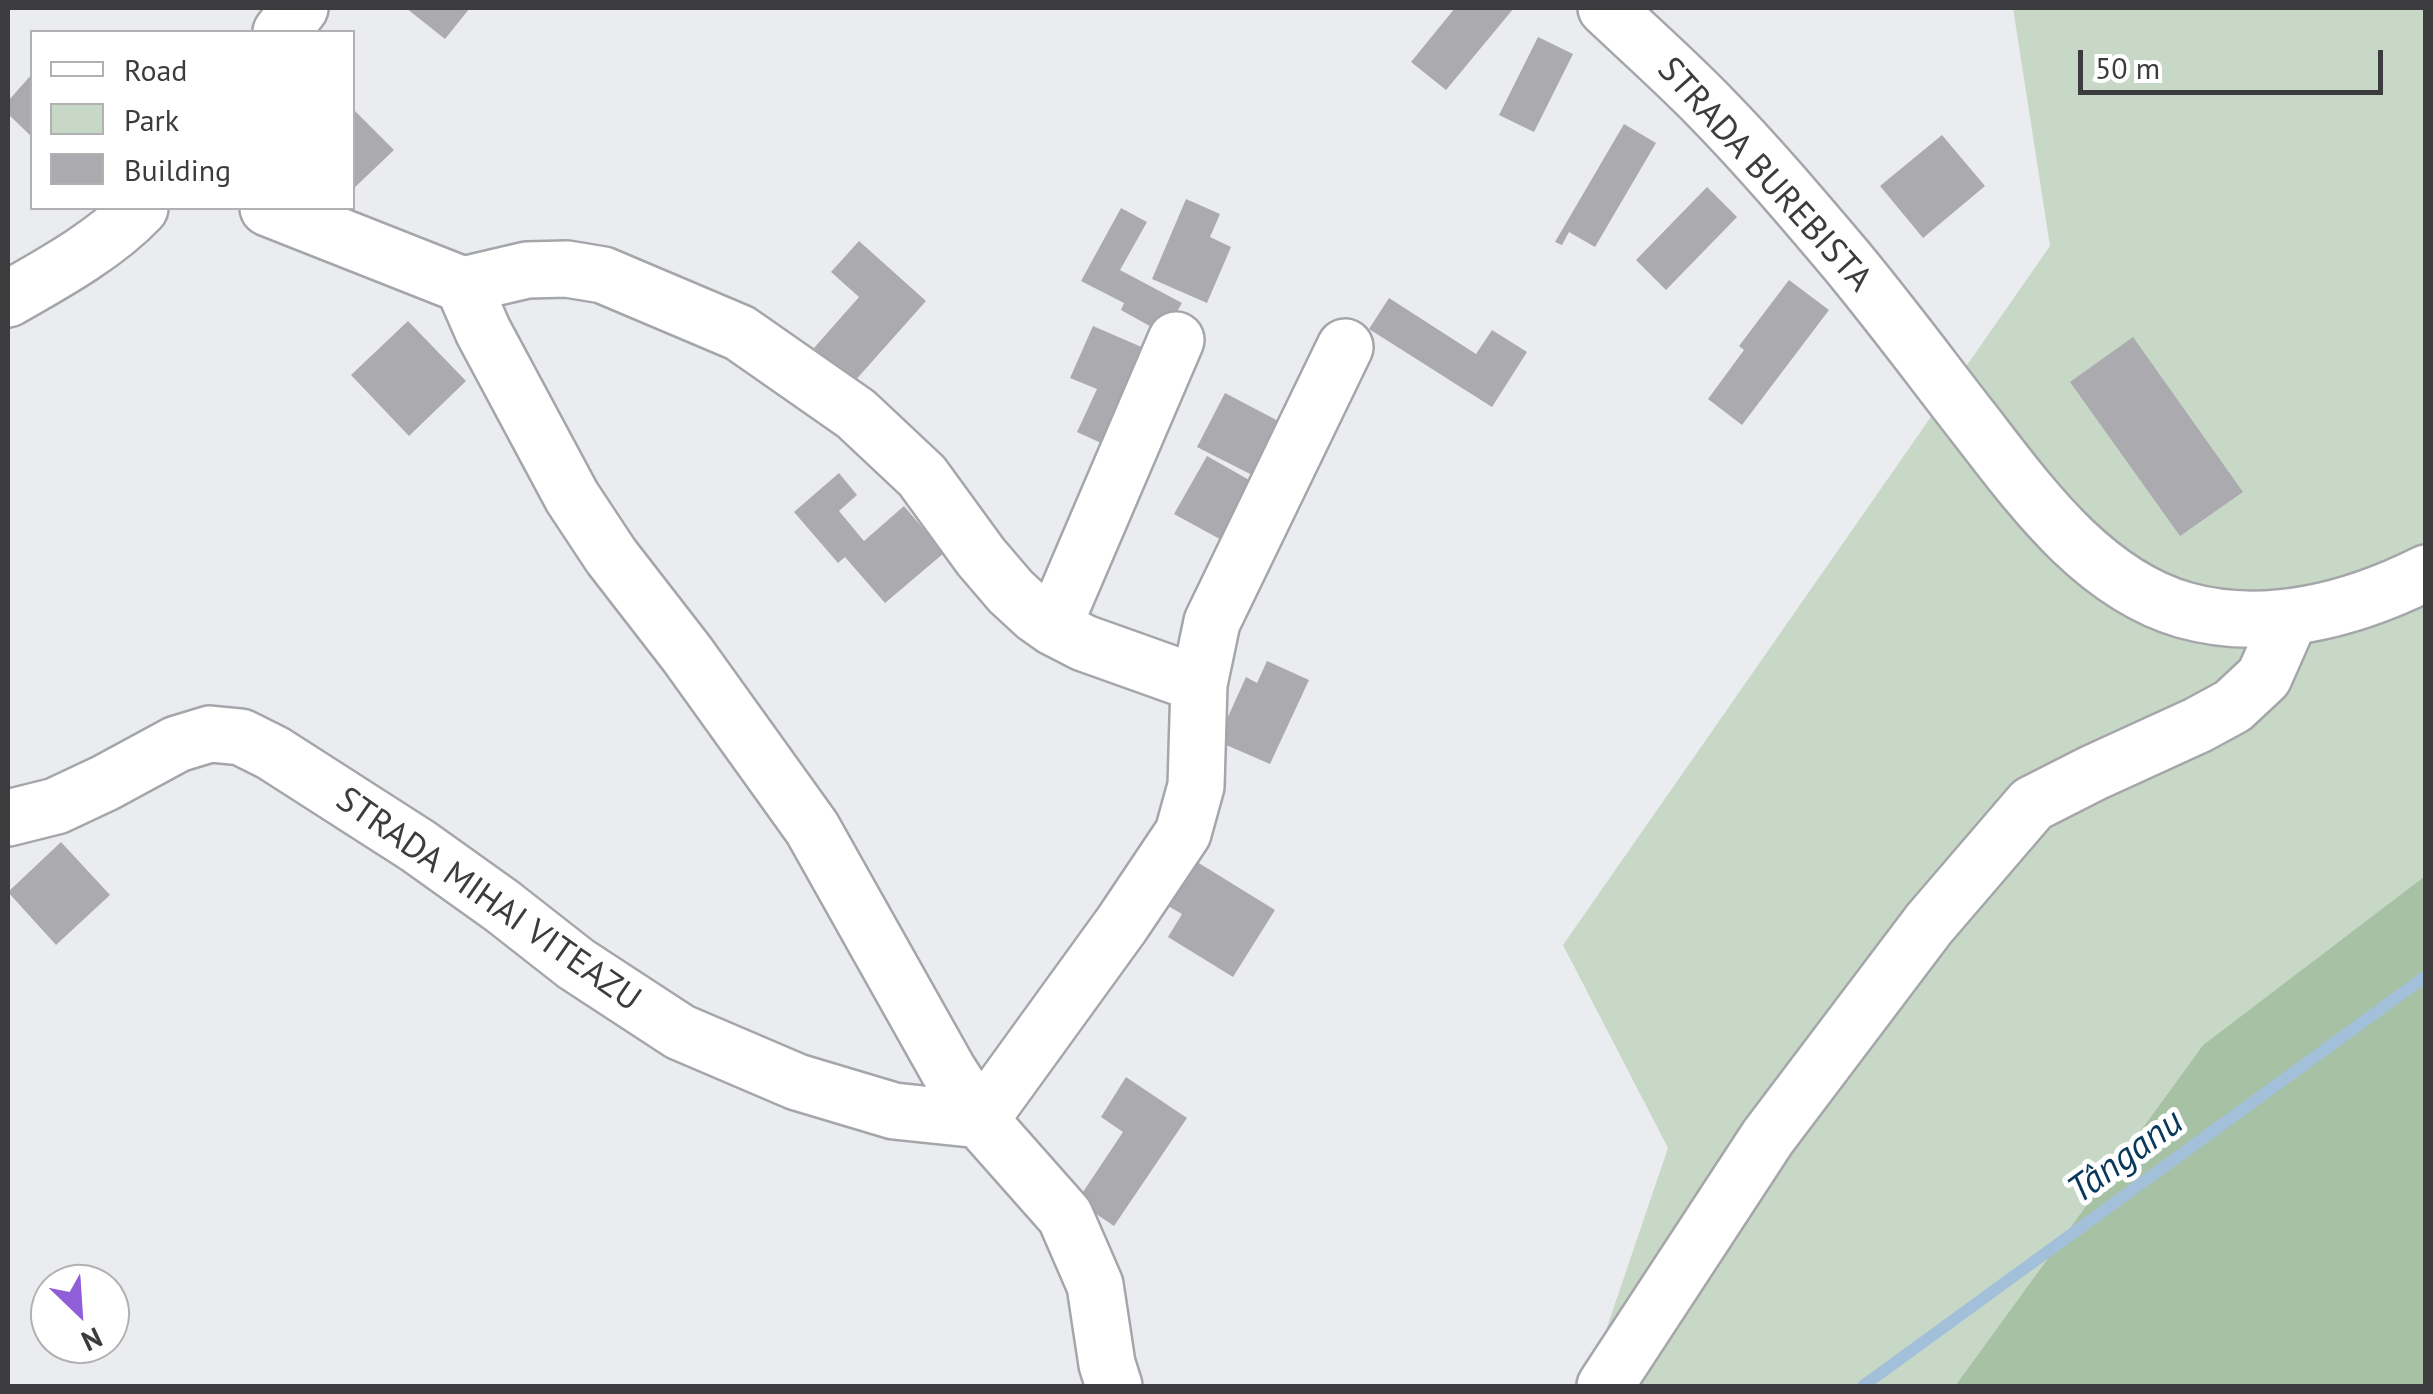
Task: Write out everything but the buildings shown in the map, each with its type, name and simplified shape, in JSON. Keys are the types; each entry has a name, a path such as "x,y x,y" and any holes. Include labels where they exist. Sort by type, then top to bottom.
{"street":[{"path":"283,30 300,8"},
{"name":"STRADA BUREBISTA","path":"1606,8 1709,105 1779,181 2032,498 2064,534 2104,567 2139,590 2183,610 2234,619 2290,618 2343,606 2426,573"},
{"path":"8,299 64,266 138,210"},
{"path":"273,210 463,285 528,270 567,268 604,274 740,333 856,414 922,476 1011,592 1053,627 1084,643 1199,684"},
{"path":"463,285 483,331 572,497 611,556 812,828 980,1120 1065,1216 1095,1284 1114,1386"},
{"path":"1053,627 1176,340"},
{"path":"980,1120 1183,833 1196,786 1199,684 1212,622 1345,347"},
{"path":"1605,1386 1768,1137 1930,924 2032,804 2234,706 2264,678 2290,618"},
{"name":"STRADA MIHAI VITEAZU","path":"8,818 56,806 177,744 210,734 241,737 273,753 418,846 576,964 680,1032 797,1082 894,1110 980,1120"}],"green space":[{"path":"2013,8 2425,8 2425,876 2203,1045 1955,1386 1587,1386 1668,1148 1563,945 2050,246"},
{"path":"2425,876 2425,1386 1955,1386 2203,1045"}],"waterway":[{"name":"Tânganu","path":"1863,1386 2426,976"}]}
